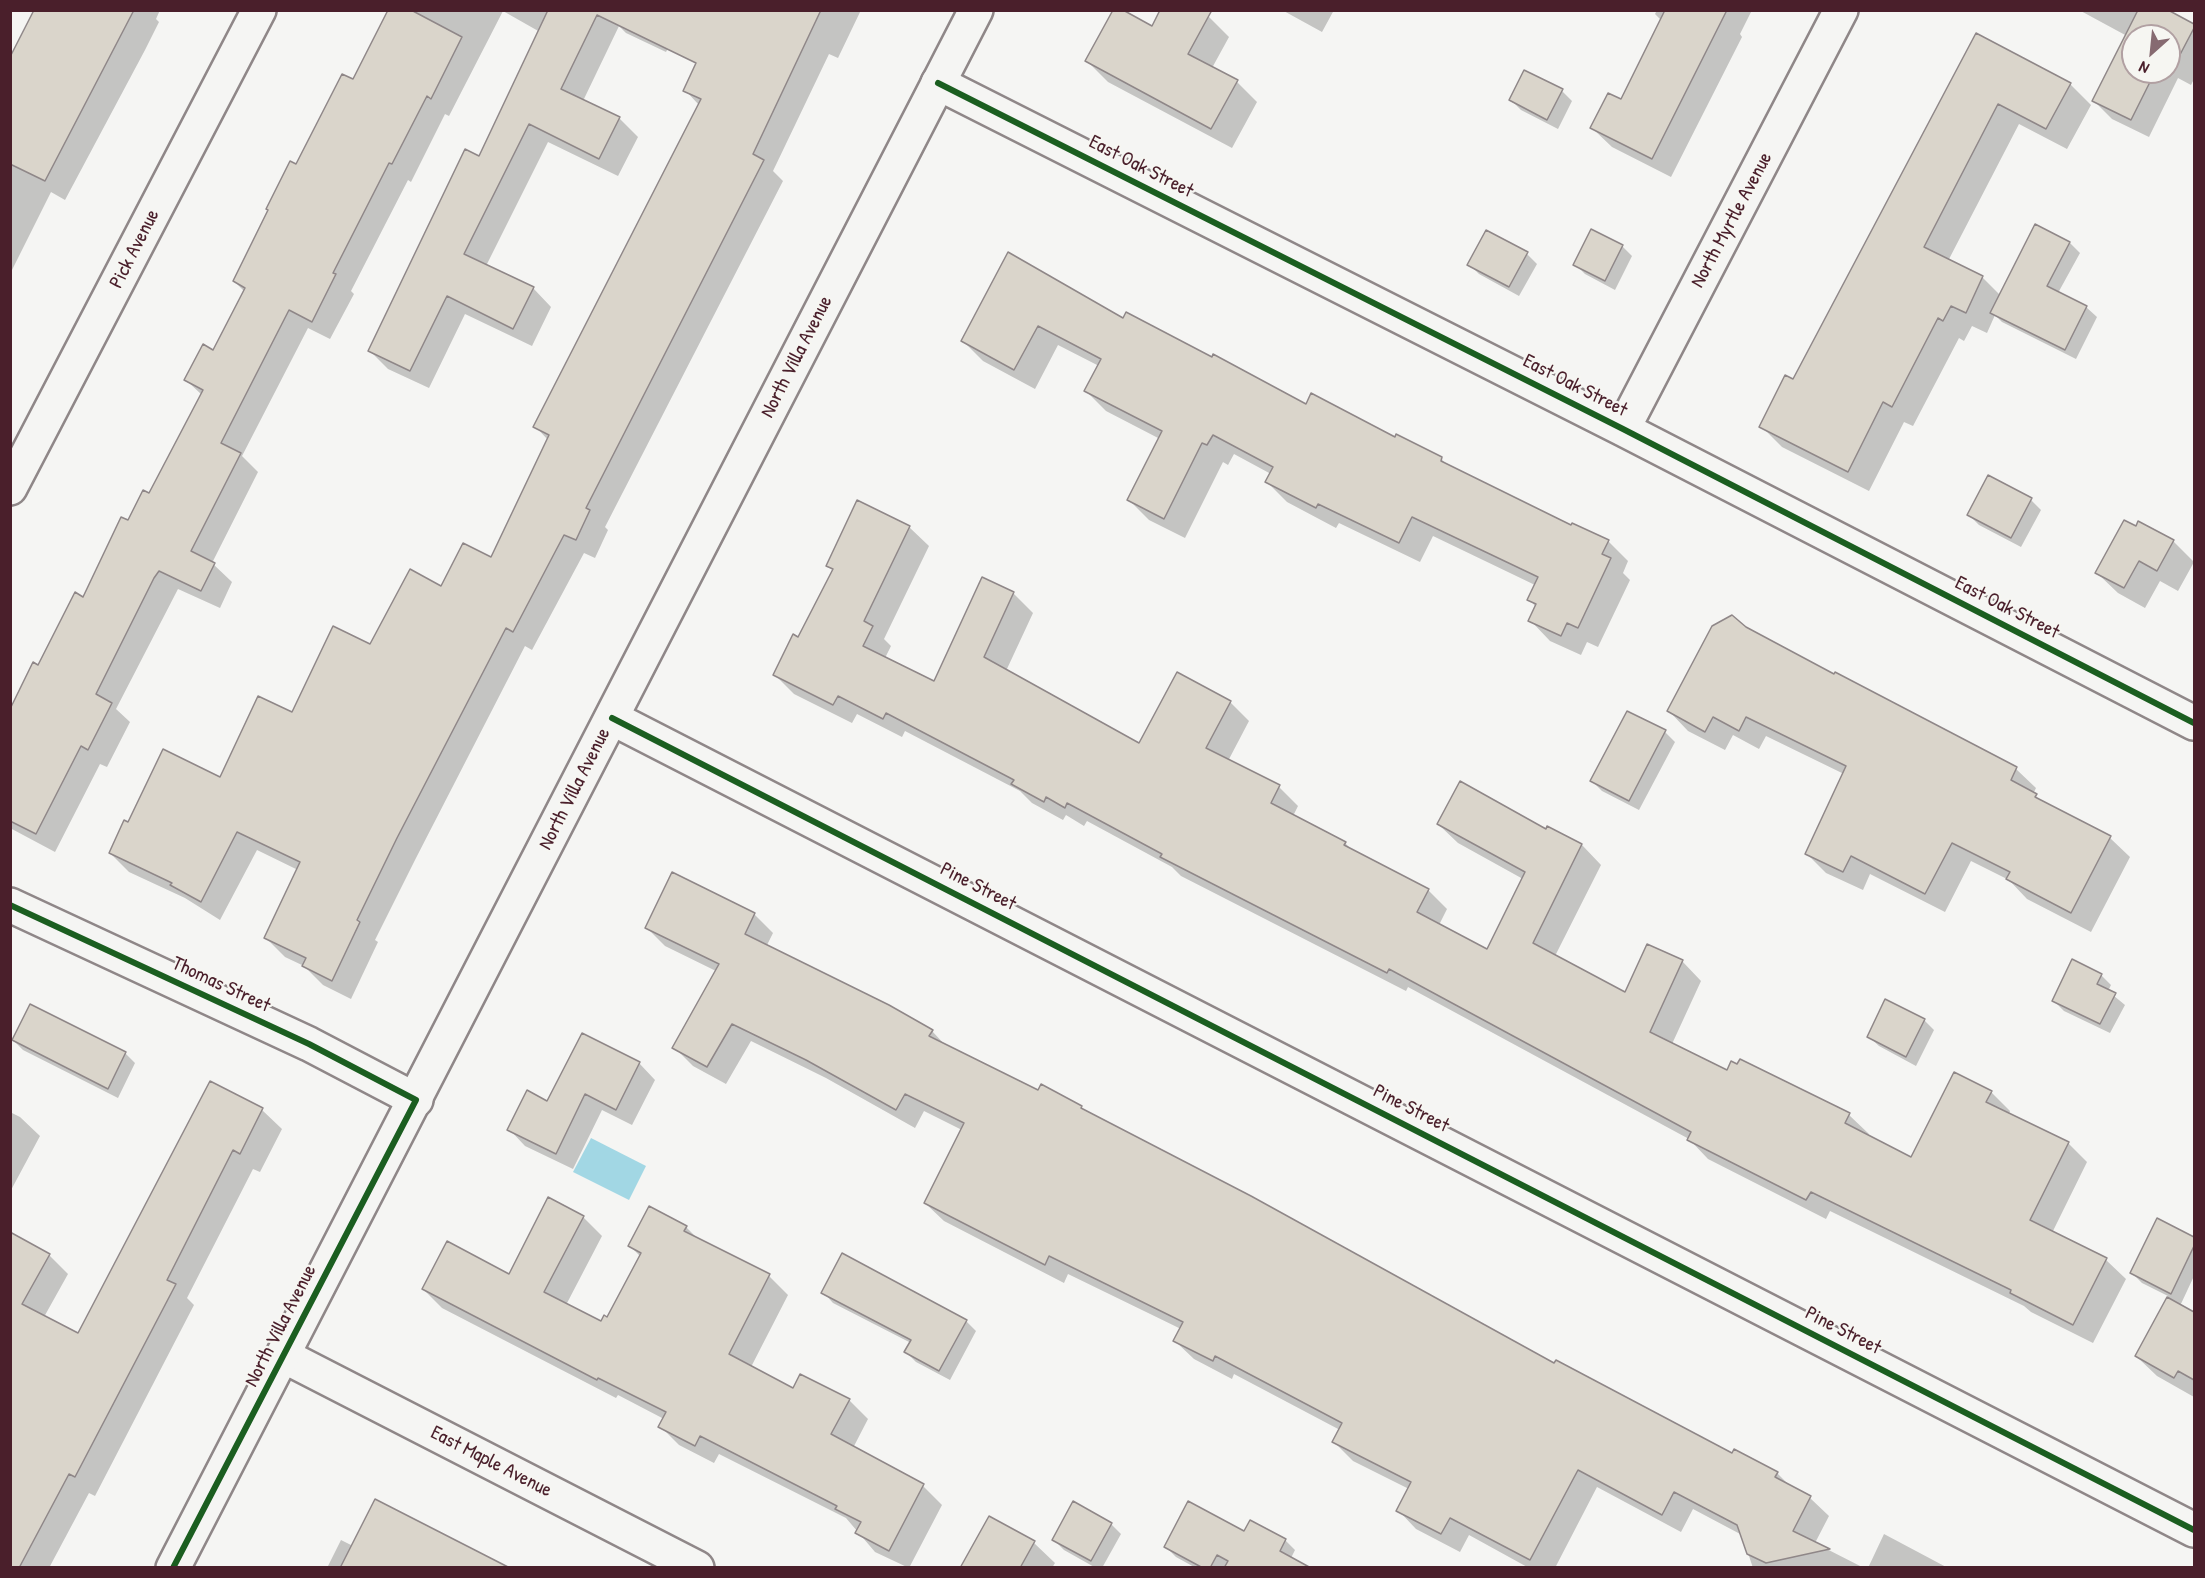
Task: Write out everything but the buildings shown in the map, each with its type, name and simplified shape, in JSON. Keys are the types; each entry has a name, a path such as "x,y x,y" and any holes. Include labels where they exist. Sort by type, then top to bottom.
{"street":[{"name":"Pick Avenue","path":"10,488 259,10"},
{"name":"North Villa Avenue","path":"173,1568 976,10"},
{"name":"North Myrtle Avenue","path":"1623,429 1841,10"},
{"name":"East Oak Street","path":"938,83 1623,429 2194,723"},
{"name":"Pine Street","path":"612,718 2194,1530"},
{"name":"Thomas Street","path":"10,905 309,1044 416,1100"},
{"name":"East Maple Avenue","path":"284,1356 697,1568"}],"water":[{"path":"591,1138 646,1166 629,1200 573,1172"}],"cycle path":[{"path":"938,83 1623,429 2194,723"},
{"path":"612,718 2194,1530"},
{"path":"10,905 309,1044 416,1100 173,1568"}]}
